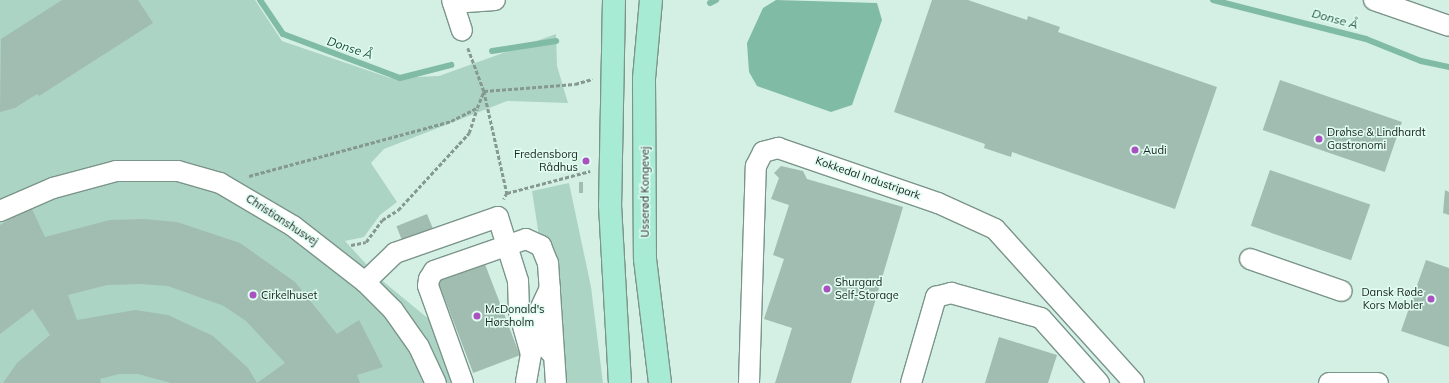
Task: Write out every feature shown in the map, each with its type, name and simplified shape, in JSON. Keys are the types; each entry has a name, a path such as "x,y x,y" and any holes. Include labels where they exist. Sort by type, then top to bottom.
{"main road":[{"path":"614,0 611,166 615,340 620,383"},
{"name":"Usserød Kongevej","path":"651,0 644,79 645,259 660,383"}],"street":[{"path":"462,30 452,2 495,0"},
{"path":"1374,0 1449,26"},
{"name":"Kokkedal Industripark","path":"749,383 756,166 763,152 778,148 932,201 995,229 1134,383"},
{"name":"Christianshusvej","path":"0,211 53,188 116,171 178,172 220,183 261,204 328,250 365,282 393,310 419,347 436,383"},
{"path":"365,282 395,253 498,217 518,281 519,312 531,354 526,383"},
{"path":"463,383 428,286 429,279 434,271 526,239 541,246 546,252 551,285 556,383"},
{"path":"1250,259 1342,291"},
{"path":"911,383 936,297 951,293 1041,318 1099,383"},
{"path":"1329,383 1378,383"}],"path":[{"path":"462,30 484,91 507,193 498,217"},
{"path":"484,91 575,84 613,74"},
{"path":"328,250 366,242 382,220 398,210 468,133 484,91"},
{"path":"220,183 398,138 451,121 477,108"},
{"path":"507,193 611,166"}],"shaded area":[{"path":"0,0 255,0 282,41 390,78 439,76 556,34 557,66 568,103 507,101 384,149 371,163 397,202 380,215 364,237 345,241 379,278 436,325 456,383 0,383"},
{"path":"776,0 877,3 882,20 852,105 831,112 757,86 749,72 747,43 763,8"},
{"path":"569,183 591,287 603,383 556,383 550,308 532,191"}],"building":[{"path":"62,0 138,0 153,23 39,96 37,94 15,108 0,112 1,39"},
{"path":"932,0 968,0 1027,20 1028,16 1060,27 1058,32 1217,87 1175,209 1012,152 1011,157 984,148 985,144 894,112"},
{"path":"1280,80 1402,122 1385,172 1263,130"},
{"name":"Shurgard Self-Storage","path":"781,166 803,171 807,179 903,207 851,383 775,383 792,328 764,319 784,259 773,255 789,205 771,199 779,178 774,173"},
{"path":"1270,170 1370,205 1351,260 1251,226"},
{"path":"579,182 583,182 583,193 579,193"},
{"path":"1445,190 1449,192 1449,215 1443,213"},
{"name":"Cirkelhuset","path":"31,207 45,237 110,220 143,219 177,222 240,243 295,282 337,334 359,320 383,367 357,375 360,383 257,383 171,383 138,374 119,374 100,379 101,383 3,383 17,363 50,335 33,309 0,334 0,225","holes":["141,284 168,286 224,306 246,321 285,363 257,383 248,368 213,336 168,315 135,310 77,320 68,295 107,285"]},
{"path":"427,214 433,229 402,241 396,226"},
{"name":"McDonald's Hørsholm","path":"483,259 520,355 473,373 436,277"},
{"name":"Dansk Røde Kors Møbler","path":"1426,260 1449,268 1449,347 1401,331"},
{"path":"999,337 1057,355 1048,383 985,383"}],"waterway":[{"name":"Donse Å","path":"260,0 283,34 400,78 451,65"},
{"name":"Donse Å","path":"710,3 716,0"},
{"name":"Donse Å","path":"1213,0 1366,39 1421,61 1449,67"},
{"name":"Donse Å","path":"492,51 556,41"}],"place":[{"name":"Drøhse & Lindhardt Gastronomi","path":"1319,139"},
{"name":"Audi","path":"1135,150"},
{"name":"Fredensborg Rådhus","path":"586,161"},
{"name":"Shurgard Self-Storage","path":"827,289"},
{"name":"Cirkelhuset","path":"253,295"},
{"name":"Dansk Røde Kors Møbler","path":"1431,299"},
{"name":"McDonald's Hørsholm","path":"477,316"}]}
